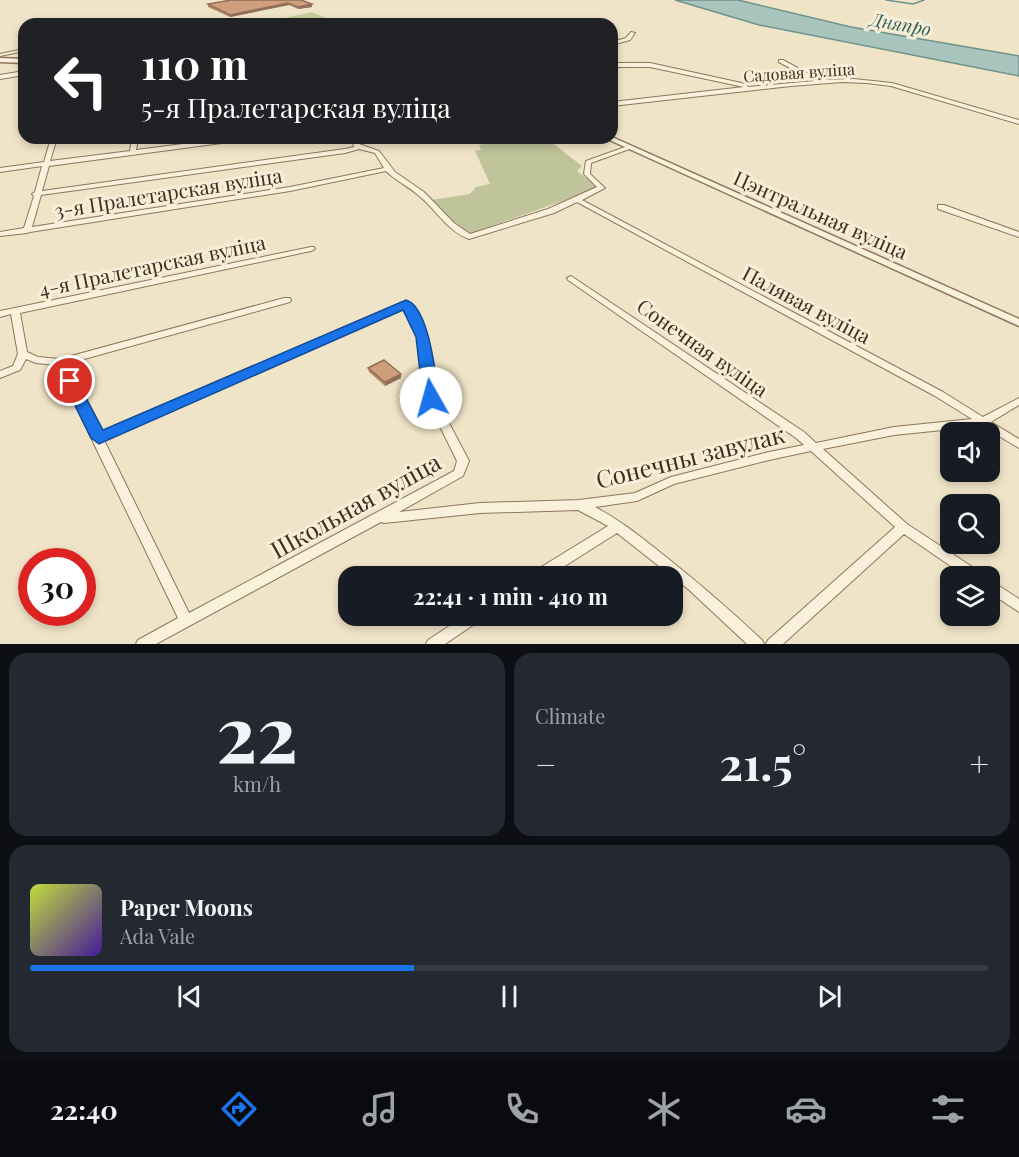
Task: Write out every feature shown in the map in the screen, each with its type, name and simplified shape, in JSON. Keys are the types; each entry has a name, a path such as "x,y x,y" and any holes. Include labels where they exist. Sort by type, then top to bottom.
{"street":[{"path":"618,42 628,39 633,33"},
{"path":"0,55 18,51"},
{"path":"0,60 18,61"},
{"path":"781,61 820,82"},
{"path":"618,65 650,65 755,87"},
{"path":"0,77 18,74"},
{"name":"Садовая вуліца","path":"618,103 755,87 820,82 883,83 1019,122"},
{"name":"Цэнтральная вуліца","path":"618,142 1019,323"},
{"path":"27,231 44,164 52,144"},
{"path":"133,152 134,144"},
{"path":"0,170 186,144"},
{"path":"36,194 345,151 352,144"},
{"path":"363,144 377,152 399,181 427,198 439,214 462,234 469,237 551,211 602,188 587,174 588,162 630,147"},
{"name":"3-я Пралетарская вуліца","path":"0,234 290,189 388,169"},
{"name":"Палявая вуліца","path":"576,199 939,394 982,422"},
{"path":"941,207 1019,235"},
{"name":"4-я Пралетарская вуліца","path":"0,314 311,249"},
{"name":"Сонечная вуліца","path":"571,278 779,420 903,527 960,566"},
{"path":"23,354 36,360 60,362 287,300"},
{"name":"Школьная вуліца","path":"99,438 406,304 423,337 431,398 463,461 459,473 453,477 143,644"},
{"path":"0,375 16,368 23,354 15,310"},
{"path":"60,362 99,438 186,621"},
{"path":"982,422 1019,401"},
{"name":"Сонечны завулак","path":"379,518 480,508 579,506 637,497 671,481 812,447 894,431 940,426"},
{"name":"Палявая вуліца","path":"1000,433 1019,444"},
{"path":"579,506 602,515 618,526 703,592 757,644"},
{"path":"554,566 618,526"},
{"path":"773,644 903,527"},
{"path":"1000,593 1019,606"},
{"path":"433,644 460,626"}],"green space":[{"path":"312,12 326,18 284,18"},
{"path":"554,144 582,166 577,171 599,188 469,234 439,211 431,200 470,194 476,187 490,184 475,151 481,150 479,145"}],"water":[{"path":"675,0 738,0 851,27 1019,56 1019,76 759,25"}],"building":[{"path":"231,0 301,0 312,4 298,7 288,3 230,15 208,4"},
{"path":"384,360 401,374 385,382 368,368"}],"waterway":[{"path":"886,0 913,4 924,0"}],"route":[{"path":"70,381 99,438 292,356 406,304 423,337 431,398"}],"water label":[{"name":"Дняпро","path":"901,24"}]}
